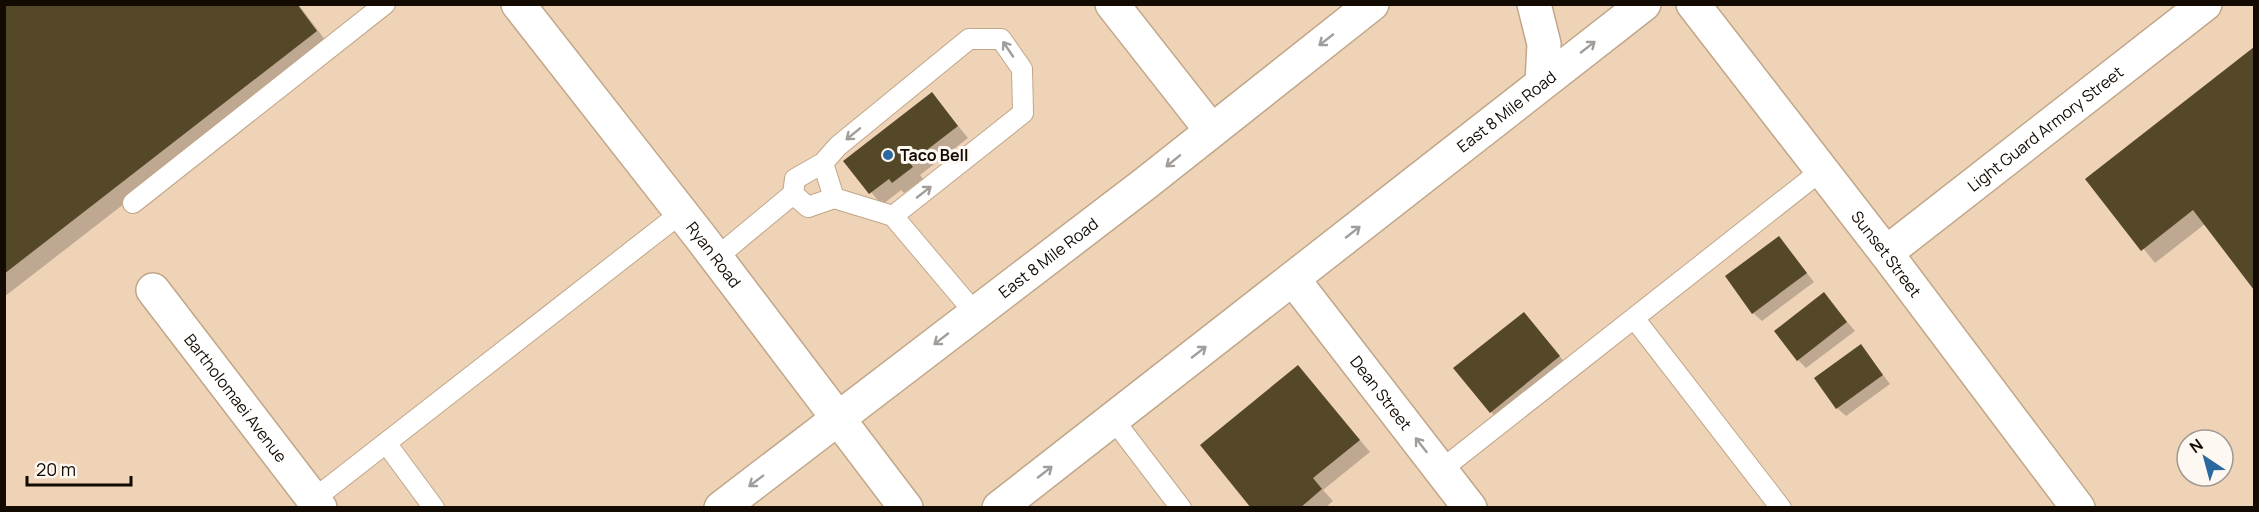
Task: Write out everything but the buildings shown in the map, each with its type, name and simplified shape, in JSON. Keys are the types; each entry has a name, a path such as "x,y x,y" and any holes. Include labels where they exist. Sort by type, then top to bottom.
{"main road":[{"name":"Ryan Road","path":"518,4 906,507"},
{"path":"1112,4 1211,130"},
{"name":"East 8 Mile Road","path":"721,507 1372,4"},
{"path":"1534,4 1544,44 1542,83"},
{"name":"East 8 Mile Road","path":"999,507 1644,4"},
{"name":"Sunset Street","path":"1693,4 1886,253 2078,507"},
{"name":"Light Guard Armory Street","path":"1886,253 2205,4"},
{"name":"Dean Street","path":"1293,279 1470,507"},
{"name":"Bartholomaei Avenue","path":"153,290 317,503"}],"lane":[{"path":"134,203 385,4"},
{"path":"716,258 794,194 795,178 823,163 838,146 969,39 1001,39 1022,69 1023,113 893,216"},
{"path":"823,163 834,198"},
{"path":"1441,470 1822,170"},
{"path":"794,194 808,207 834,198 893,216 975,313"},
{"path":"317,503 386,443 681,213"},
{"path":"1634,318 1781,507"},
{"path":"1113,419 1181,507"},
{"path":"386,443 434,507"}],"place":[{"name":"Taco Bell","path":"888,155"}]}
